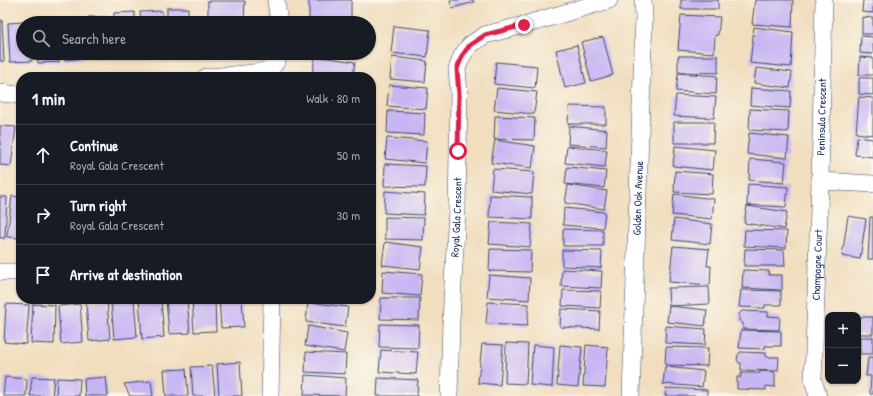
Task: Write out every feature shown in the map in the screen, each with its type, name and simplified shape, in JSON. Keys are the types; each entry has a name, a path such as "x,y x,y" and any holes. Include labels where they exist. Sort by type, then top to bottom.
{"street":[{"path":"276,0 277,16"},
{"name":"Royal Gala Crescent","path":"449,396 457,208 459,94 457,69 462,56 470,45 485,35 609,0"},
{"name":"Golden Oak Avenue","path":"630,396 644,17 643,0"},
{"name":"Peninsula Crescent","path":"820,181 824,0"},
{"path":"259,72 270,69 277,60"},
{"path":"0,93 16,95"},
{"path":"820,181 873,184"},
{"name":"Champagne Court","path":"818,396 813,380 820,181"},
{"path":"0,272 16,272"},
{"path":"270,396 272,304"}],"building":[{"path":"309,0 351,0 351,16 309,16"},
{"path":"450,0 473,0 474,2 452,8"},
{"path":"681,0 718,0 718,9 681,9"},
{"path":"755,0 793,0 792,27 752,24"},
{"path":"863,0 873,0 873,13 862,12"},
{"path":"208,1 245,1 244,16 208,16"},
{"path":"167,8 188,8 188,16 167,16"},
{"path":"162,11 162,16 140,16 140,12"},
{"path":"135,12 135,16 114,16 114,13"},
{"path":"681,15 720,17 718,35 715,35 714,53 678,50"},
{"path":"862,17 873,18 873,34 862,34"},
{"path":"0,20 2,20 4,61 0,61"},
{"path":"16,22 16,60 32,61 10,62 8,23"},
{"path":"394,26 430,30 427,57 391,53"},
{"path":"754,27 793,32 791,67 750,63"},
{"path":"861,36 873,37 873,54 860,53"},
{"path":"603,37 613,75 591,81 581,42"},
{"path":"577,45 586,83 565,88 556,50"},
{"path":"678,56 718,56 718,73 678,72"},
{"path":"392,57 427,61 425,82 390,79"},
{"path":"860,57 873,58 873,75 859,75"},
{"path":"38,60 59,60 59,62 38,63"},
{"path":"314,60 342,60 355,62 354,72 313,72"},
{"path":"496,62 537,66 535,88 494,84"},
{"path":"756,68 792,72 790,88 754,83"},
{"path":"678,73 717,76 716,94 676,91"},
{"path":"859,78 873,78 873,95 859,94"},
{"path":"389,85 428,88 426,109 387,106"},
{"path":"497,88 537,92 534,114 494,110"},
{"path":"751,88 791,91 790,108 750,105"},
{"path":"676,95 716,97 714,118 674,116"},
{"path":"859,97 873,98 873,135 856,133"},
{"path":"569,106 606,107 606,124 568,124"},
{"path":"750,109 789,111 788,132 749,130"},
{"path":"388,111 425,113 424,135 387,133"},
{"path":"495,116 535,118 534,140 494,139"},
{"path":"674,122 714,122 713,143 674,143"},
{"path":"0,126 16,127 11,166 0,165"},
{"path":"569,126 607,130 606,147 568,144"},
{"path":"749,133 789,137 787,158 747,154"},
{"path":"857,137 873,139 873,157 855,155"},
{"path":"387,138 427,141 425,163 385,159"},
{"path":"495,140 535,146 532,168 491,163"},
{"path":"567,146 607,150 605,167 565,163"},
{"path":"675,146 715,150 713,170 673,166"},
{"path":"750,159 786,162 784,183 749,180"},
{"path":"385,164 426,166 425,187 384,186"},
{"path":"567,167 606,171 604,188 565,184"},
{"path":"493,169 534,172 532,194 491,190"},
{"path":"675,171 713,174 712,194 674,192"},
{"path":"748,184 788,187 786,207 747,205"},
{"path":"568,185 607,191 604,209 565,203"},
{"path":"385,191 425,194 424,215 384,213"},
{"path":"674,194 714,199 712,219 672,215"},
{"path":"490,195 532,197 532,219 489,217"},
{"path":"12,196 16,196 16,238 7,237"},
{"path":"0,197 7,197 5,238 0,238"},
{"path":"747,206 787,212 784,229 744,223"},
{"path":"564,208 605,212 603,228 563,225"},
{"path":"848,216 866,219 860,259 842,256"},
{"path":"385,217 424,218 423,240 385,239"},
{"path":"870,217 873,217 873,259 868,259"},
{"path":"674,219 712,224 710,244 672,240"},
{"path":"491,222 532,224 530,247 489,244"},
{"path":"563,229 603,230 603,246 563,246"},
{"path":"745,230 787,231 786,248 744,246"},
{"path":"385,242 423,247 420,269 382,265"},
{"path":"673,246 709,249 707,266 711,266 710,285 669,282"},
{"path":"490,249 531,250 530,272 489,271"},
{"path":"745,249 784,250 785,266 744,266"},
{"path":"562,250 602,251 601,268 562,266"},
{"path":"562,269 602,271 601,288 561,286"},
{"path":"743,270 769,271 769,275 782,275 782,290 742,288"},
{"path":"383,271 422,274 420,296 382,293"},
{"path":"489,275 530,278 529,300 487,297"},
{"path":"709,287 710,304 669,306 668,288"},
{"path":"563,290 601,291 600,308 562,306"},
{"path":"741,290 781,291 781,305 765,305 765,308 739,307"},
{"path":"381,298 420,298 419,320 380,319"},
{"path":"488,302 529,304 527,326 486,324"},
{"path":"6,304 29,305 26,344 4,342"},
{"path":"33,304 55,305 54,344 31,343"},
{"path":"80,304 83,342 61,344 58,306"},
{"path":"86,304 107,304 110,339 89,341"},
{"path":"111,304 134,304 137,337 114,339"},
{"path":"139,304 161,304 164,337 142,339"},
{"path":"166,304 187,304 190,333 169,334"},
{"path":"192,304 215,304 216,331 194,332"},
{"path":"219,304 242,304 244,327 221,328"},
{"path":"308,304 324,304 348,307 345,327 306,322"},
{"path":"669,306 707,310 705,326 667,322"},
{"path":"561,309 600,311 599,329 560,327"},
{"path":"742,311 768,312 768,316 780,317 779,330 743,329 743,323 739,320 739,314"},
{"path":"861,317 873,317 873,334 861,334"},
{"path":"380,324 419,325 418,348 379,347"},
{"path":"308,326 347,333 344,352 305,346"},
{"path":"666,326 706,329 705,345 665,343"},
{"path":"741,330 781,331 781,346 765,346 765,349 739,348"},
{"path":"861,337 873,337 873,354 861,354"},
{"path":"506,343 528,344 526,384 505,383"},
{"path":"482,344 503,345 500,385 478,383"},
{"path":"533,345 554,347 552,387 530,385"},
{"path":"560,345 582,347 578,387 557,385"},
{"path":"586,345 608,347 605,387 583,386"},
{"path":"666,347 708,348 707,366 665,365"},
{"path":"381,350 418,352 416,374 379,372"},
{"path":"306,352 346,354 345,374 305,372"},
{"path":"740,352 766,353 766,357 779,357 778,371 741,370 741,363 737,360"},
{"path":"868,357 873,357 873,394 870,394 871,376 866,376"},
{"path":"240,362 242,396 219,396 217,364"},
{"path":"212,366 215,396 193,396 191,367"},
{"path":"665,367 704,371 702,387 663,384"},
{"path":"186,369 188,396 166,396 164,370"},
{"path":"760,371 774,372 775,387 766,386 766,390 737,389 737,377 741,377 741,373 760,373"},
{"path":"305,375 346,378 345,396 304,395"},
{"path":"5,377 27,379 26,396 3,396"},
{"path":"32,377 54,378 52,396 30,396"},
{"path":"106,377 108,396 85,396 84,379"},
{"path":"57,378 80,379 79,396 56,396"},
{"path":"378,378 418,380 417,396 377,396"},
{"path":"151,381 153,396 130,396 124,384"},
{"path":"666,388 707,390 707,396 665,396"}],"route":[{"path":"458,151 459,94 457,69 462,56 470,45 485,35 524,25"}]}
